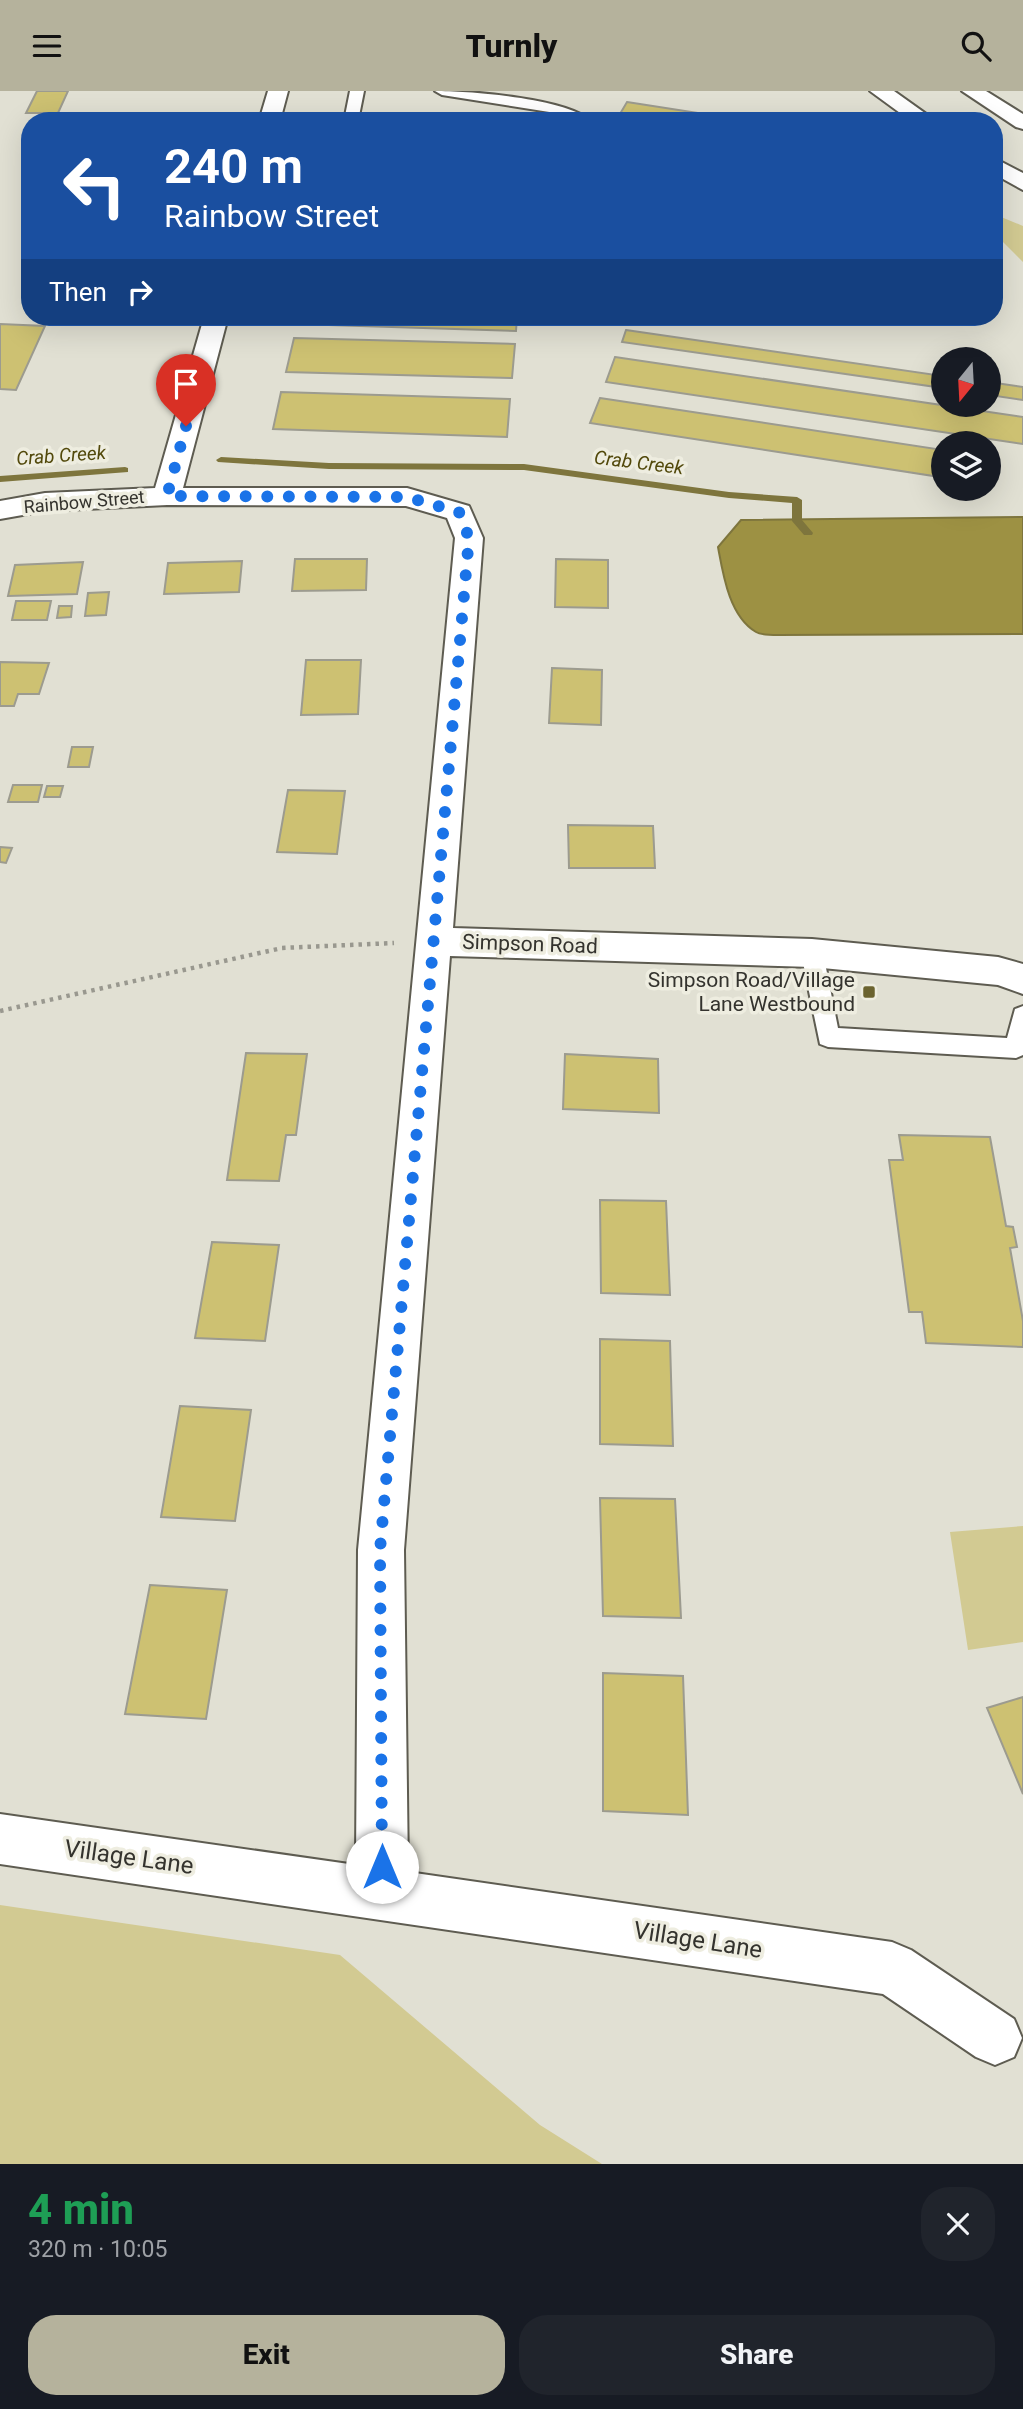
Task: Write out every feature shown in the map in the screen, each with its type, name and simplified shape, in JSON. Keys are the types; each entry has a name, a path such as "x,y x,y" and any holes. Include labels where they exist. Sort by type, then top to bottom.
{"main road":[{"path":"272,112 278,91"},
{"path":"880,91 912,112"},
{"path":"972,91 1023,123"},
{"path":"1003,171 1023,183"},
{"path":"167,496 214,326"},
{"name":"Rainbow Street","path":"0,510 45,502 167,496 407,497 459,512 469,538 433,941"},
{"path":"382,1893 380,1550 433,941"},
{"name":"Simpson Road","path":"433,941 812,953 998,971 1023,979"},
{"name":"Village Lane","path":"0,1839 892,1969 995,2038"}],"lane":[{"path":"353,112 357,91"},
{"path":"442,91 568,112"},
{"path":"812,953 828,1037 1016,1048 1023,1016"}],"path":[{"name":"Simpson Road","path":"0,1011 282,948 433,941"}],"shaded area":[{"path":"1003,218 1023,226 1023,262 1003,242"},
{"path":"1023,517 1023,634 761,634 747,625 733,605 718,547 741,520"},
{"path":"1023,1526 1023,1642 968,1650 950,1532"},
{"path":"0,1905 340,1955 540,2125 602,2164 0,2164"}],"building":[{"path":"37,91 68,91 58,112 26,112"},
{"path":"627,102 692,112 621,112"},
{"path":"0,324 45,326 16,390 0,389"},
{"path":"360,326 516,326 516,331"},
{"path":"626,330 931,374 931,386 622,342"},
{"path":"294,338 515,344 512,378 286,372"},
{"path":"615,357 931,403 931,417 1001,417 1001,414 1023,417 1023,444 1001,441 1001,431 936,431 606,382"},
{"path":"1001,384 1023,387 1023,400 1001,397"},
{"path":"281,392 510,399 507,437 273,429"},
{"path":"600,398 931,448 931,476 590,423"},
{"path":"295,559 367,559 366,590 292,591"},
{"path":"556,559 608,560 608,608 555,607"},
{"path":"242,561 239,592 164,594 168,563"},
{"path":"83,562 77,594 8,596 15,565"},
{"path":"109,592 106,615 85,616 88,593"},
{"path":"16,601 51,601 47,620 12,620"},
{"path":"59,606 72,606 71,617 57,618"},
{"path":"306,660 361,660 358,714 301,715"},
{"path":"0,662 49,663 39,694 18,694 14,706 0,706"},
{"path":"552,668 602,670 601,725 549,723"},
{"path":"72,747 93,747 89,767 68,767"},
{"path":"13,785 42,785 38,802 8,802"},
{"path":"47,786 63,786 60,797 44,797"},
{"path":"288,790 345,791 337,854 277,852"},
{"path":"568,825 653,826 655,868 569,868"},
{"path":"0,847 12,848 6,863 0,862"},
{"path":"246,1053 307,1054 296,1135 286,1135 279,1181 227,1180"},
{"path":"565,1054 658,1059 659,1113 563,1109"},
{"path":"899,1135 990,1137 1006,1226 1013,1227 1017,1247 1010,1248 1023,1321 1023,1347 926,1343 922,1312 909,1312 889,1160 903,1160"},
{"path":"600,1200 666,1201 670,1295 601,1293"},
{"path":"212,1242 279,1245 265,1341 195,1338"},
{"path":"600,1339 670,1341 673,1446 600,1444"},
{"path":"180,1406 251,1410 235,1521 161,1517"},
{"path":"600,1498 675,1499 681,1618 603,1616"},
{"path":"150,1585 227,1590 206,1719 125,1714"},
{"path":"603,1673 683,1676 688,1815 603,1811"},
{"path":"1023,1697 1023,1794 987,1708"}],"waterway":[{"name":"Crab Creek","path":"221,460 329,466 524,467 729,495 797,500 797,521 808,533"},
{"name":"Crab Creek","path":"0,479 125,470"}],"place":[{"name":"Simpson Road/Village Lane Westbound","path":"869,992"}],"route":[{"path":"186,426 167,496 407,497 459,512 469,538 380,1550 382,1867"}]}
